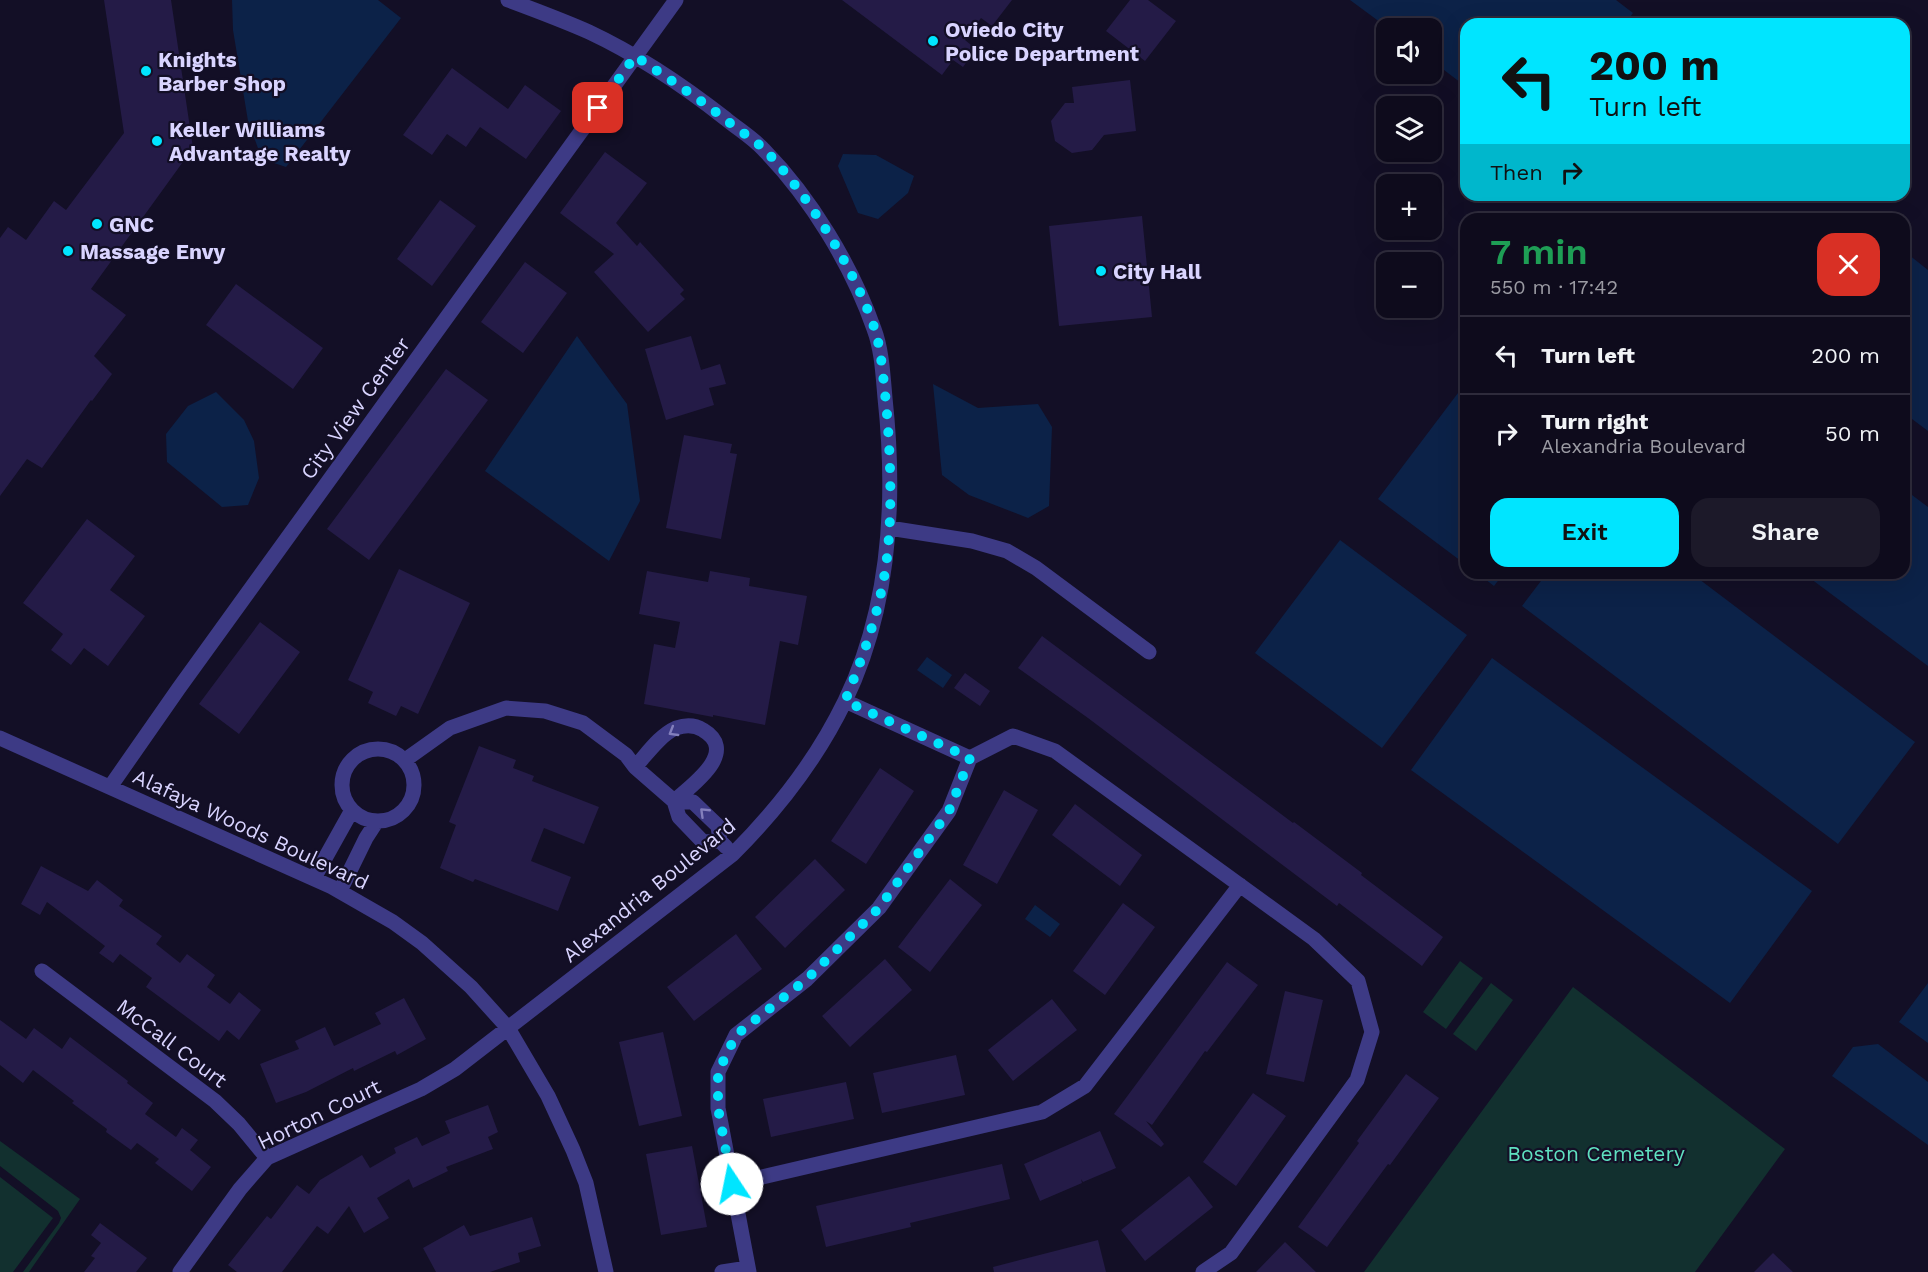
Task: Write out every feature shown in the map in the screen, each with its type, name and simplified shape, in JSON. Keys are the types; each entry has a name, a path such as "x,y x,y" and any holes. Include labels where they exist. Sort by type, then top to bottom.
{"street":[{"name":"Alexandria Boulevard","path":"508,0 588,32 635,56 699,98 763,148 800,191 839,252 856,285 875,331 882,366 889,436 889,528 877,609 867,645 845,701 797,782 761,826 733,854 508,1028"},
{"name":"City View Center","path":"110,787 676,0"},
{"path":"889,528 972,541 1007,550 1036,568 1149,652"},
{"path":"845,701 970,758"},
{"path":"405,760 450,728 506,708 545,711 583,723 626,755 635,767 674,801 679,817 703,842 720,841"},
{"path":"635,767 666,734 674,729 693,726 710,735 715,744 716,759 707,772 674,801"},
{"path":"722,1272 748,1270 718,1108 718,1072 736,1035 807,979 879,908 949,811 970,758 1013,736 1055,751 1314,939 1358,981 1372,1032 1358,1080 1231,1253 1203,1272"},
{"name":"Alafaya Woods Boulevard","path":"0,738 314,878 393,922 422,943 471,987 508,1028 548,1096 586,1183 606,1272"},
{"path":"380,748 394,752 405,760 413,772 415,786 412,800 403,812 391,819 377,821 363,818 352,810 344,798 342,784 345,770 353,758 366,751 380,748"},
{"path":"674,801 693,802 718,826 720,841 733,854"},
{"path":"314,878 352,810"},
{"path":"340,891 377,821"},
{"path":"732,1184 1042,1112 1085,1086 1240,885"},
{"name":"McCall Court","path":"42,972 215,1101 239,1124 267,1158"},
{"name":"Horton Court","path":"180,1272 240,1189 267,1158 421,1089 456,1069 508,1028"}],"green space":[{"path":"1460,961 1483,978 1446,1029 1423,1012"},
{"path":"1491,983 1513,1000 1476,1051 1453,1034"},
{"name":"Boston Cemetery","path":"1573,987 1785,1149 1695,1272 1364,1272"},
{"path":"0,1141 80,1199 29,1272 23,1272 61,1218 58,1211 0,1166"},
{"path":"0,1177 53,1218 13,1272 0,1272"}],"water":[{"path":"232,0 378,0 401,18 286,167 262,159 248,121 233,30"},
{"path":"1350,0 1616,0 1633,13 1629,18 1460,18 1460,82 1442,68 1442,18 1376,19"},
{"path":"843,154 876,155 914,176 908,193 878,219 858,213 838,166"},
{"path":"1910,256 1928,270 1928,431 1910,418"},
{"path":"577,336 627,404 640,501 609,561 485,471"},
{"path":"933,384 978,408 1038,404 1052,427 1049,506 1028,518 969,495 942,475"},
{"path":"216,392 244,420 254,441 259,478 248,505 222,507 167,462 166,434 188,406"},
{"path":"1458,393 1460,394 1460,560 1378,499"},
{"path":"1910,494 1928,507 1928,666 1811,579 1910,579"},
{"path":"1340,540 1467,635 1382,748 1255,653"},
{"path":"1485,579 1499,579 1494,586"},
{"path":"1542,579 1699,579 1915,742 1838,844 1522,606"},
{"path":"927,657 952,675 943,688 917,670"},
{"path":"1492,658 1812,891 1730,1003 1411,770"},
{"path":"1035,905 1060,924 1050,937 1025,919"},
{"path":"1928,983 1928,1043 1899,1022"},
{"path":"1878,1044 1928,1082 1928,1145 1832,1076 1853,1047"}],"building":[{"path":"104,0 171,0 193,148 91,289 126,315 94,356 112,374 42,468 27,459 0,496 0,238 8,227 26,240 54,201 66,210 124,133"},
{"path":"842,0 1012,0 992,26 981,18 965,40 976,49 963,67 953,60 942,75"},
{"path":"1130,0 1148,0 1176,21 1145,61 1106,31"},
{"path":"452,68 508,109 525,85 561,111 526,159 480,127 466,147 447,134 432,155 403,135"},
{"path":"1130,80 1136,131 1104,135 1092,150 1072,153 1055,141 1051,121 1065,103 1074,103 1072,87"},
{"path":"605,152 647,183 616,223 637,246 640,242 684,290 680,294 685,299 648,332 594,272 614,254 560,213"},
{"path":"440,200 476,226 432,286 397,259"},
{"name":"City Hall","path":"1142,216 1152,317 1059,326 1049,226"},
{"path":"525,262 567,293 523,353 481,322"},
{"path":"236,284 323,348 293,389 206,325"},
{"path":"691,336 701,370 720,364 726,384 709,388 714,405 666,420 645,349"},
{"path":"446,369 488,400 369,560 327,529"},
{"path":"684,435 732,444 730,453 737,454 721,539 666,528"},
{"path":"87,519 135,556 110,590 145,616 108,666 84,648 71,665 51,650 63,634 23,603"},
{"path":"399,569 470,603 418,714 401,706 396,716 368,703 373,692 348,680"},
{"path":"647,571 708,582 710,571 750,578 749,586 807,596 798,645 780,641 765,725 644,704 654,644 675,648 680,622 639,614"},
{"path":"260,622 300,652 239,734 199,704"},
{"path":"1042,636 1362,873 1361,875 1443,937 1422,966 1339,903 1337,906 1018,668"},
{"path":"965,673 990,691 980,706 954,688"},
{"path":"479,746 516,760 513,768 534,776 532,781 599,807 584,844 544,828 531,861 571,877 558,911 475,879 473,882 440,868 456,825 449,822"},
{"path":"880,768 914,791 866,864 831,841"},
{"path":"1004,790 1038,810 997,884 963,865"},
{"path":"1075,804 1142,855 1120,886 1052,835"},
{"path":"815,859 845,890 785,948 755,917"},
{"path":"41,866 88,891 97,880 123,900 119,906 162,936 156,944 180,963 187,954 215,975 207,987 230,1004 239,992 261,1010 239,1040 227,1030 219,1041 146,987 152,978 120,954 113,963 99,953 105,946 47,902 40,915 21,904"},
{"path":"950,879 982,905 930,972 898,947"},
{"path":"1123,903 1155,927 1105,995 1073,971"},
{"path":"736,934 762,969 694,1021 667,987"},
{"path":"885,959 912,990 850,1047 822,1016"},
{"path":"1227,962 1258,985 1207,1052 1205,1051 1152,1125 1146,1121 1164,1144 1161,1147 1114,1114"},
{"path":"1285,991 1323,1000 1304,1082 1266,1074"},
{"path":"404,998 426,1039 397,1055 395,1051 354,1071 353,1068 306,1092 276,1103 260,1064 299,1049 295,1041 325,1027 334,1046 381,1024 375,1013"},
{"path":"1052,999 1077,1030 1013,1081 988,1050"},
{"path":"0,1020 26,1039 34,1028 62,1049 70,1037 153,1103 145,1114 176,1137 182,1128 198,1140 190,1150 211,1167 192,1191 155,1163 159,1159 137,1143 131,1150 72,1103 74,1101 33,1070 23,1083 0,1065"},
{"path":"663,1032 682,1116 639,1126 619,1042"},
{"path":"956,1055 965,1095 882,1113 873,1073"},
{"path":"1406,1074 1439,1098 1327,1247 1298,1227"},
{"path":"846,1082 854,1119 771,1137 763,1099"},
{"path":"1253,1093 1286,1116 1236,1186 1203,1162"},
{"path":"488,1105 498,1132 488,1137 493,1149 446,1167 448,1171 413,1188 409,1179 377,1198 389,1218 364,1233 349,1206 328,1234 317,1226 282,1272 237,1272 228,1265 267,1216 271,1219 297,1185 309,1194 320,1180 362,1155 370,1168 396,1153 394,1148 417,1137 422,1146 450,1133 445,1121"},
{"path":"1100,1131 1116,1168 1083,1182 1081,1179 1082,1183 1040,1201 1024,1164"},
{"path":"692,1146 707,1227 661,1235 646,1154"},
{"path":"1002,1164 1010,1199 910,1223 911,1227 826,1247 816,1206"},
{"path":"1189,1176 1213,1207 1145,1261 1121,1230"},
{"path":"532,1217 541,1246 518,1253 520,1262 490,1272 436,1272 423,1248 464,1225 470,1236"},
{"path":"100,1223 147,1258 136,1272 84,1272 95,1258 91,1256 101,1243 91,1235"},
{"path":"1098,1240 1106,1272 994,1272 993,1267"},
{"path":"1285,1242 1316,1272 1256,1272"},
{"path":"1773,1253 1793,1272 1754,1272"}],"place":[{"name":"Oviedo City Police Department","path":"933,41"},
{"name":"Knights Barber Shop","path":"146,71"},
{"name":"Keller Williams Advantage Realty","path":"157,141"},
{"name":"GNC","path":"97,224"},
{"name":"Massage Envy","path":"68,251"},
{"name":"City Hall","path":"1101,271"}],"route":[{"path":"598,108 635,56 699,98 763,148 800,191 839,252 875,331 882,366 889,436 889,528 882,586 867,645 845,701 970,758 949,811 879,908 807,979 736,1035 718,1072 718,1108 732,1184"}]}
